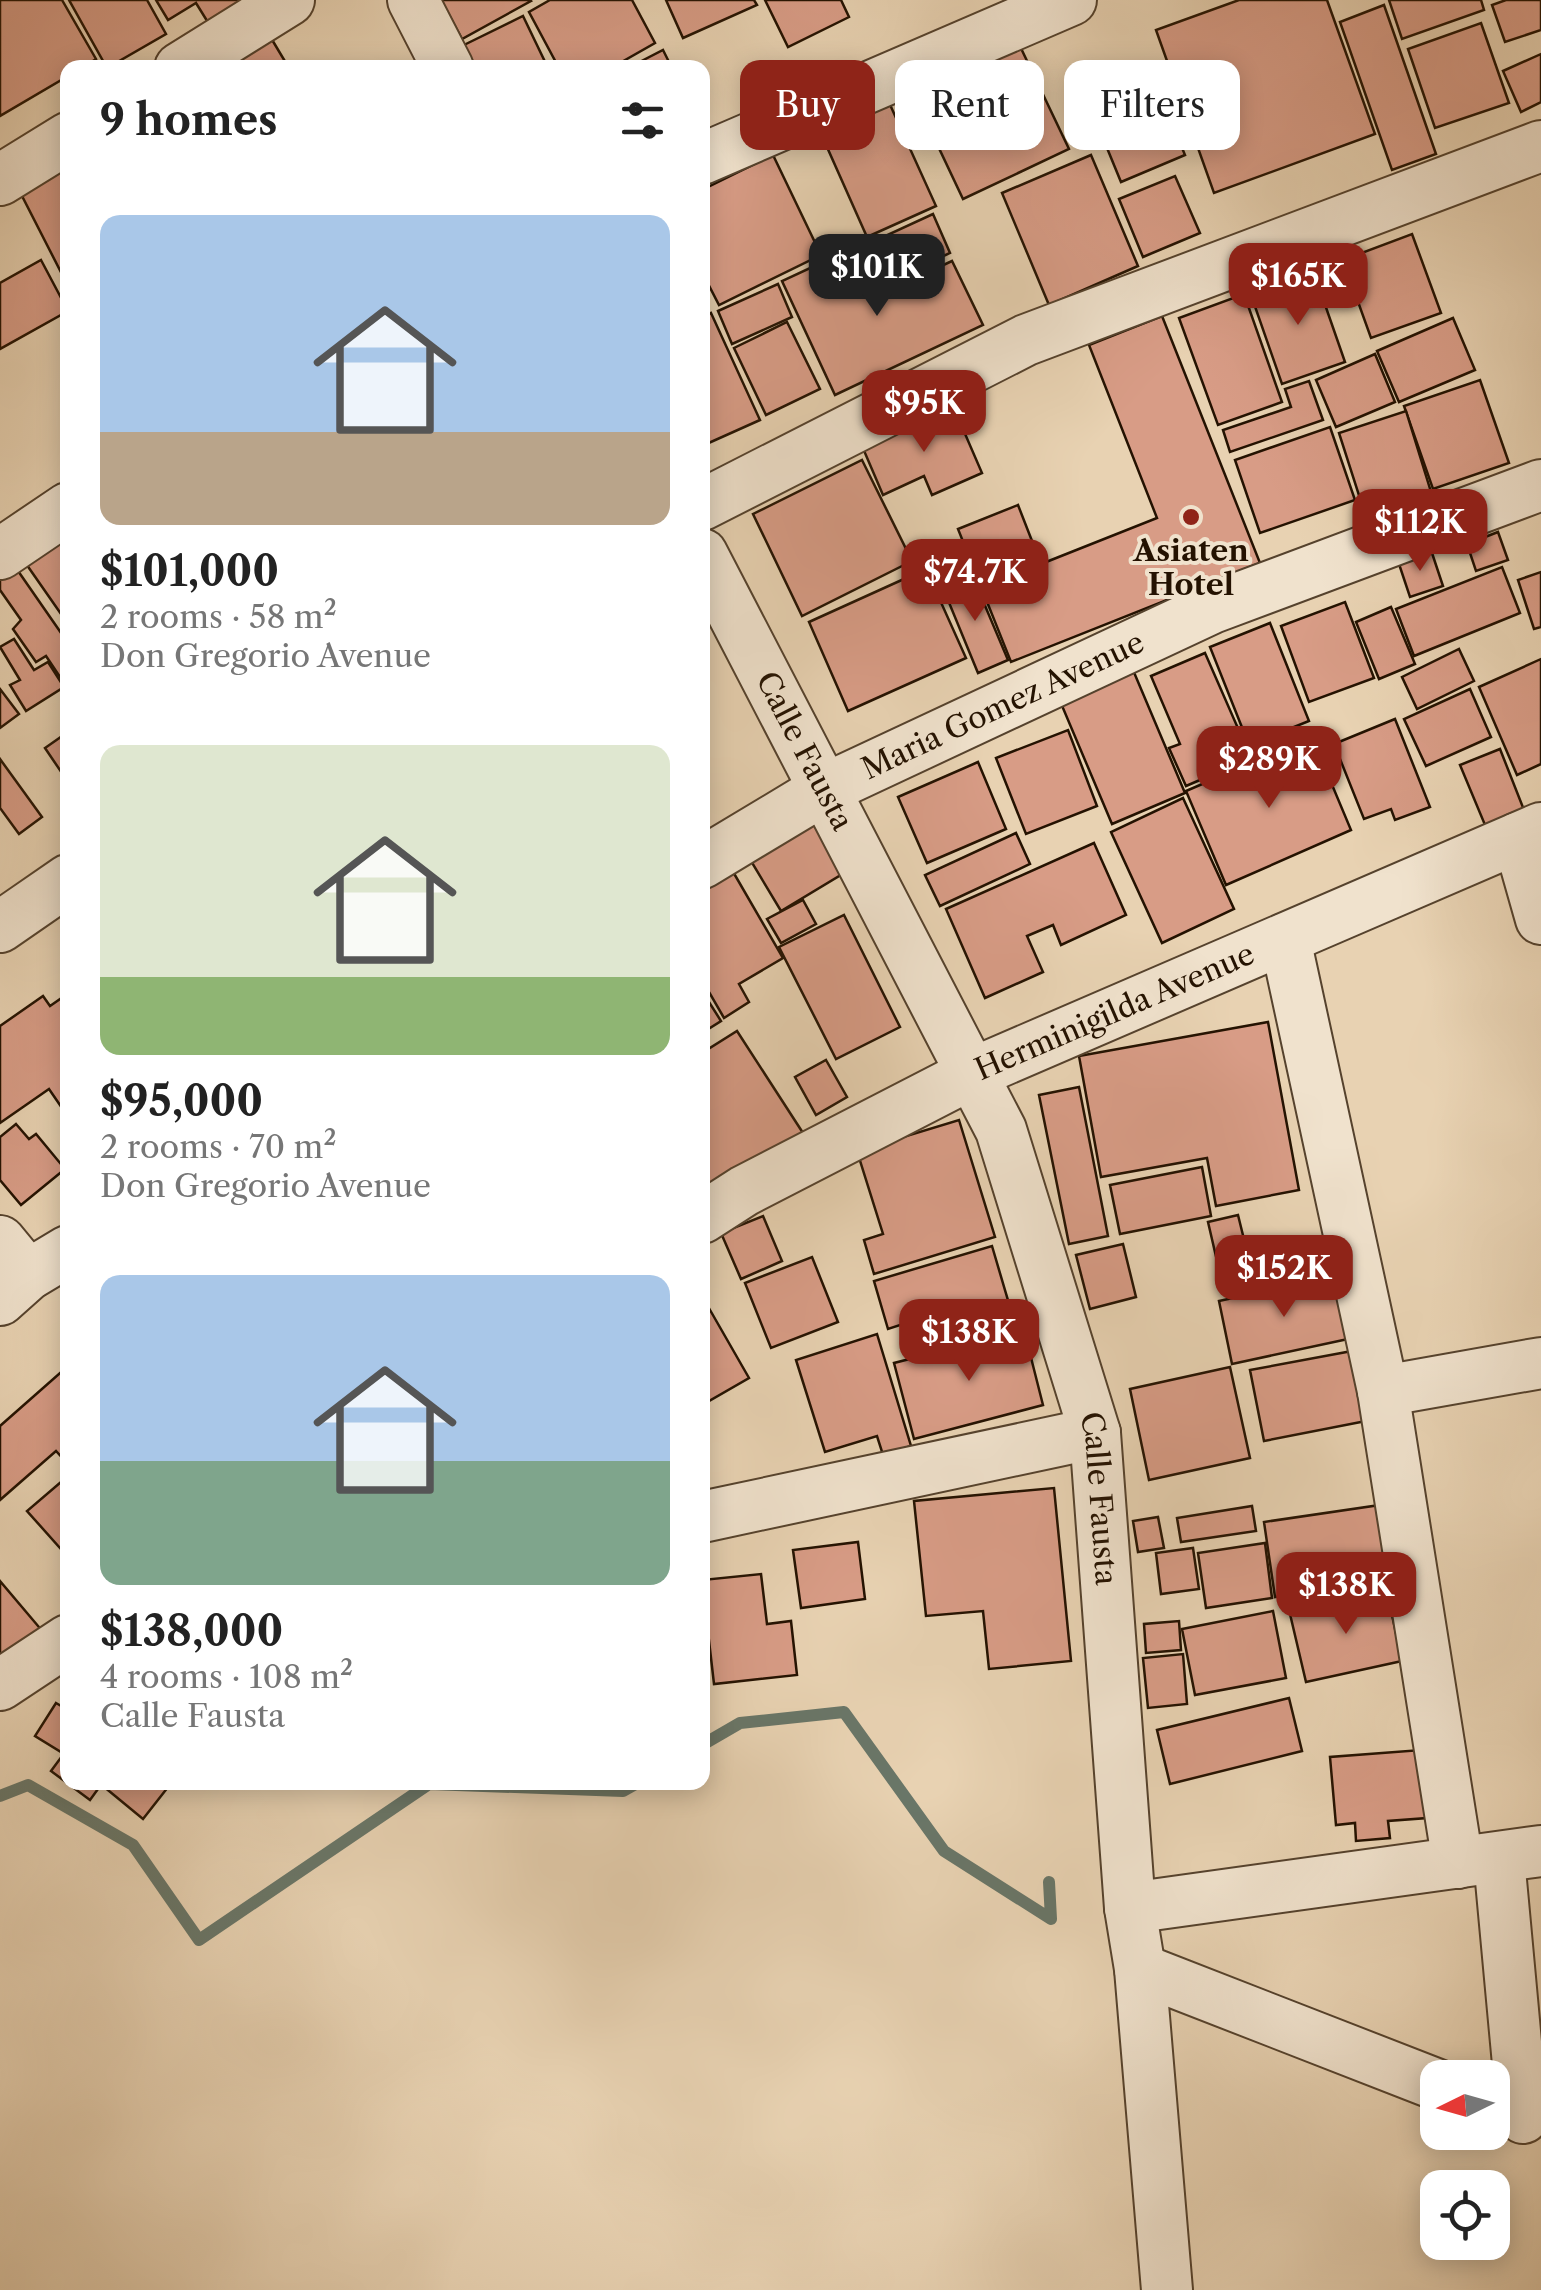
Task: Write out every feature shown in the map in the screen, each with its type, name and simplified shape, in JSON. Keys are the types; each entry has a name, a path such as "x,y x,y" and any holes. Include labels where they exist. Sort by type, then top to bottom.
{"street":[{"path":"193,60 288,0"},
{"path":"412,0 444,60"},
{"path":"710,156 1071,0"},
{"path":"0,180 60,143"},
{"path":"710,501 1026,340 1541,146"},
{"name":"Maria Gomez Avenue","path":"710,859 824,789 1212,608 1541,485"},
{"path":"0,554 60,513"},
{"name":"Calle Fausta","path":"710,569 1000,1130 1095,1433 1130,1908 1140,1969 1167,2290"},
{"path":"1530,833 1541,919"},
{"name":"Herminigilda Avenue","path":"710,1213 744,1191 971,1074 1530,833"},
{"path":"0,927 60,886"},
{"path":"1284,939 1383,1391 1500,1858 1519,2117"},
{"path":"1383,1391 1541,1363"},
{"path":"710,1516 1095,1433"},
{"path":"0,1685 60,1645"},
{"path":"1130,1908 1500,1858"},
{"path":"1140,1969 1420,2078"}],"building":[{"path":"0,0 62,0 96,59 60,60 60,81 0,116"},
{"path":"69,0 147,0 166,34 121,60 103,60"},
{"path":"156,0 249,0 209,24 196,3 168,20"},
{"path":"441,0 530,0 531,1 462,39"},
{"path":"550,0 632,0 655,43 625,60 555,60 529,12"},
{"path":"666,0 754,0 757,5 683,38"},
{"path":"765,0 841,0 849,17 788,47"},
{"path":"1239,0 1327,0 1375,134 1214,193 1199,150 1240,150 1240,60 1167,60 1156,30"},
{"path":"1389,0 1481,0 1484,10 1402,39"},
{"path":"1506,0 1541,0 1541,30 1505,42 1492,5"},
{"path":"1384,5 1436,154 1392,170 1340,22"},
{"path":"523,16 544,60 471,60 464,45"},
{"path":"1481,23 1509,103 1435,128 1408,49"},
{"path":"271,38 284,60 237,60"},
{"path":"1018,42 1027,60 979,60"},
{"path":"663,50 668,60 644,60"},
{"path":"1541,54 1541,102 1521,112 1503,71"},
{"path":"1044,97 1067,150 963,199 940,150 1044,150"},
{"path":"887,98 895,116 895,150 911,150 936,206 867,237 828,150 875,150 875,103"},
{"path":"1108,150 1183,150 1185,155 1121,182"},
{"path":"773,155 821,255 719,305 710,288 710,186"},
{"path":"1091,155 1138,266 1049,305 1002,193"},
{"path":"60,171 60,270 20,192"},
{"path":"1175,176 1200,233 1143,257 1119,199"},
{"path":"933,214 950,253 876,287 859,248"},
{"path":"1412,234 1441,313 1371,338 1343,260"},
{"path":"836,256 846,276 864,268 877,296 952,261 983,325 835,395 782,281"},
{"path":"41,260 60,296 60,315 0,349 0,283"},
{"path":"1314,273 1345,362 1282,384 1251,295"},
{"path":"778,284 792,317 732,344 718,311"},
{"path":"1244,294 1282,402 1218,425 1179,318"},
{"path":"710,313 760,420 710,442"},
{"path":"1162,316 1260,563 1011,662 958,529 1018,505 1041,564 1157,518 1089,345"},
{"path":"1453,318 1475,370 1399,402 1377,351"},
{"path":"787,322 820,389 766,415 734,348"},
{"path":"1375,354 1395,402 1336,427 1316,380"},
{"path":"1480,380 1509,463 1433,489 1404,406"},
{"path":"1309,381 1323,420 1230,452 1223,430 1291,407 1285,389"},
{"path":"953,406 982,473 932,495 924,476 883,495 862,446"},
{"path":"1406,411 1431,492 1365,514 1339,433"},
{"path":"1330,427 1355,500 1260,533 1235,460"},
{"path":"862,460 912,561 802,616 753,514"},
{"path":"1498,532 1508,560 1476,571 1467,544"},
{"path":"56,534 60,540 60,613 22,558"},
{"path":"1431,550 1443,586 1410,597 1398,561"},
{"path":"1502,567 1520,613 1414,656 1396,609"},
{"path":"16,568 60,631 60,677 46,656 36,662 13,629 21,620 0,590 0,579"},
{"path":"926,569 966,658 848,711 809,622"},
{"path":"1541,572 1541,627 1534,629 1518,580"},
{"path":"972,575 1008,660 978,673 943,588"},
{"path":"1345,602 1374,678 1309,702 1281,626"},
{"path":"1391,607 1415,664 1379,679 1356,622"},
{"path":"1270,623 1309,721 1249,745 1210,647"},
{"path":"14,639 34,670 48,662 60,681 60,690 26,711 10,685 20,680 0,647"},
{"path":"1459,649 1474,681 1417,709 1402,677"},
{"path":"1205,653 1251,758 1186,786 1169,748 1180,744 1151,676"},
{"path":"1541,659 1541,764 1517,775 1479,687"},
{"path":"1133,670 1185,793 1112,824 1060,701"},
{"path":"0,689 19,714 0,728"},
{"path":"1470,689 1491,737 1426,766 1404,719"},
{"path":"1395,719 1430,807 1395,820 1391,809 1364,819 1334,744"},
{"path":"1068,730 1097,806 1026,834 996,758"},
{"path":"1312,737 1351,830 1226,885 1186,791"},
{"path":"60,738 60,770 45,748"},
{"path":"1500,749 1524,810 1485,825 1460,765"},
{"path":"0,759 42,817 19,834 0,808"},
{"path":"978,762 1006,829 927,863 898,797"},
{"path":"1183,798 1234,909 1162,943 1111,832"},
{"path":"813,823 844,873 781,911 751,861"},
{"path":"1016,833 1030,864 940,906 925,875"},
{"path":"1094,843 1126,915 1061,945 1053,925 1027,936 1043,972 985,998 946,909"},
{"path":"732,870 783,958 739,984 749,1002 724,1018 710,994 710,882"},
{"path":"803,900 816,924 781,943 767,919"},
{"path":"844,915 900,1027 836,1059 779,947"},
{"path":"43,996 50,1006 60,999 60,1105 49,1089 0,1123 0,1026"},
{"path":"710,1004 721,1021 710,1028"},
{"path":"1268,1022 1299,1190 1216,1206 1207,1158 1101,1177 1079,1056"},
{"path":"737,1031 803,1133 710,1193 710,1048"},
{"path":"826,1060 847,1097 816,1115 795,1077"},
{"path":"1079,1087 1108,1236 1069,1244 1039,1095"},
{"path":"959,1120 995,1237 874,1274 864,1240 883,1234 857,1151"},
{"path":"16,1124 29,1139 36,1134 60,1163 60,1173 21,1205 0,1180 0,1137"},
{"path":"1202,1167 1211,1216 1120,1234 1110,1185"},
{"path":"1238,1215 1255,1284 1224,1291 1208,1222"},
{"path":"763,1216 782,1261 741,1279 721,1233"},
{"path":"1123,1244 1136,1297 1090,1309 1076,1255"},
{"path":"992,1246 1012,1314 911,1343 906,1323 888,1329 874,1281"},
{"path":"812,1257 838,1322 771,1348 745,1283"},
{"path":"1335,1276 1348,1339 1232,1364 1219,1301"},
{"path":"710,1310 749,1378 710,1400"},
{"path":"1024,1330 1043,1405 914,1439 894,1363"},
{"path":"877,1334 911,1446 883,1455 877,1436 825,1452 796,1360"},
{"path":"1352,1351 1366,1421 1264,1441 1250,1370"},
{"path":"1230,1367 1250,1458 1149,1480 1130,1389"},
{"path":"60,1373 60,1455 56,1451 0,1500 0,1426"},
{"path":"60,1483 60,1548 27,1511"},
{"path":"1054,1488 1071,1661 989,1669 983,1611 926,1616 914,1501"},
{"path":"1380,1505 1390,1581 1275,1597 1264,1522"},
{"path":"1252,1506 1256,1531 1181,1542 1177,1518"},
{"path":"1158,1517 1164,1548 1138,1552 1133,1521"},
{"path":"858,1542 865,1599 801,1608 793,1550"},
{"path":"1265,1543 1272,1598 1206,1608 1198,1553"},
{"path":"1193,1548 1199,1589 1161,1594 1156,1553"},
{"path":"761,1574 767,1624 791,1621 797,1675 714,1684 710,1579"},
{"path":"0,1581 44,1633 0,1670"},
{"path":"1387,1592 1402,1661 1306,1682 1290,1614"},
{"path":"1273,1611 1286,1678 1195,1695 1182,1629"},
{"path":"1179,1621 1181,1650 1146,1653 1144,1624"},
{"path":"1183,1654 1187,1704 1148,1708 1143,1658"},
{"path":"1289,1698 1302,1751 1170,1784 1157,1730"},
{"path":"56,1703 60,1705 60,1751 35,1736"},
{"path":"1421,1750 1427,1818 1388,1821 1390,1838 1356,1841 1355,1823 1336,1825 1330,1757"},
{"path":"60,1759 60,1778 51,1771"},
{"path":"77,1790 97,1790 90,1800"},
{"path":"108,1790 166,1790 143,1819"}],"waterway":[{"path":"710,1740 740,1723 844,1712 944,1851 1051,1919 1049,1882"},
{"path":"0,1796 28,1785 133,1845 199,1940 420,1790"},
{"path":"595,1790 625,1790"}],"place":[{"name":"Asiaten Hotel","path":"1191,517"}]}
